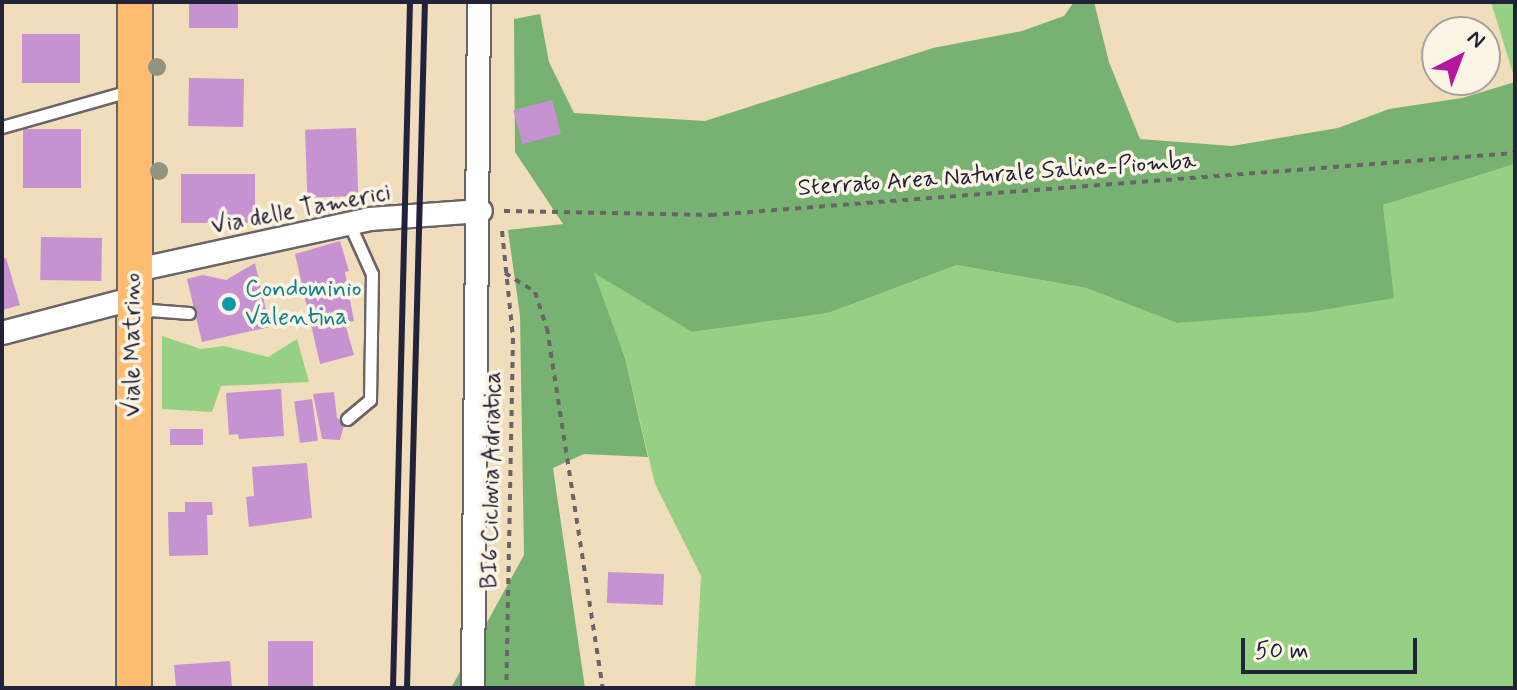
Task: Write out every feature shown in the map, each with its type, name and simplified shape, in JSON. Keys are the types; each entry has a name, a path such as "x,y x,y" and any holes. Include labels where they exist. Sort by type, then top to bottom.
{"main road":[{"name":"Viale Matrino","path":"134,688 132,293 135,2"}],"street":[{"path":"473,688 481,211 479,2"},
{"name":"Via delle Tamerici","path":"2,333 349,223 481,211"}],"lane":[{"path":"2,127 134,90"},
{"path":"347,419 370,400 372,274 349,223"},
{"path":"132,293 189,313"}],"path":[{"name":"Sterrato Area Naturale Saline-Piomba","path":"481,211 711,215 1515,153"},
{"name":"BI6 Ciclovia Adriatica","path":"506,688 513,338 505,273 535,292 547,328 603,688"}],"green space":[{"path":"1074,2 1094,2 1109,62 1140,139 1232,146 1338,128 1389,109 1469,96 1501,96 1501,86 1515,82 1515,164 1383,205 1394,298 1311,312 1177,323 1086,288 957,265 828,313 692,332 594,273 625,358 648,457 584,454 553,468 585,688 451,688 524,555 520,316 508,230 563,224 515,152 514,19 540,14 549,62 574,113 705,121 933,48 1022,31 1064,16"},
{"path":"1491,2 1515,2 1515,80 1501,34 1501,16 1495,16"},
{"path":"1515,164 1515,688 695,688 701,576 655,484 625,358 593,272 692,332 828,313 957,265 1086,288 1177,323 1393,298 1383,205"},
{"path":"162,336 201,349 224,346 268,357 297,339 309,382 221,386 212,412 162,409"}],"building":[{"path":"189,2 238,2 238,28 189,28"},
{"path":"22,34 80,34 80,83 22,83"},
{"path":"189,78 244,79 243,127 188,126"},
{"path":"552,100 561,134 522,144 513,110"},
{"path":"356,128 358,196 307,198 305,130"},
{"path":"23,129 81,129 81,188 23,188"},
{"path":"181,174 255,174 255,223 181,223"},
{"path":"41,237 102,238 101,281 40,280"},
{"path":"340,241 349,271 345,272 354,321 345,323 354,355 320,364 295,254"},
{"path":"6,258 20,305 2,310 2,259"},
{"name":"Condominio Valentina","path":"255,263 270,327 202,342 187,279 203,275 226,280"},
{"path":"281,389 284,436 239,439 238,434 229,435 226,393"},
{"path":"334,392 337,418 345,421 340,440 322,439 313,394"},
{"path":"312,399 318,441 300,443 294,402"},
{"path":"170,429 203,429 203,445 170,445"},
{"path":"307,463 312,518 249,527 246,497 254,496 252,467"},
{"path":"185,502 212,502 213,515 207,515 208,555 169,556 168,512 185,512"},
{"path":"608,572 664,574 663,605 607,603"},
{"path":"268,641 313,641 313,688 268,688"},
{"path":"230,661 232,688 176,688 174,665"}],"railway":[{"path":"393,688 410,2"},
{"path":"407,688 425,2"}],"place":[{"name":"Condominio Valentina","path":"229,304"}]}
